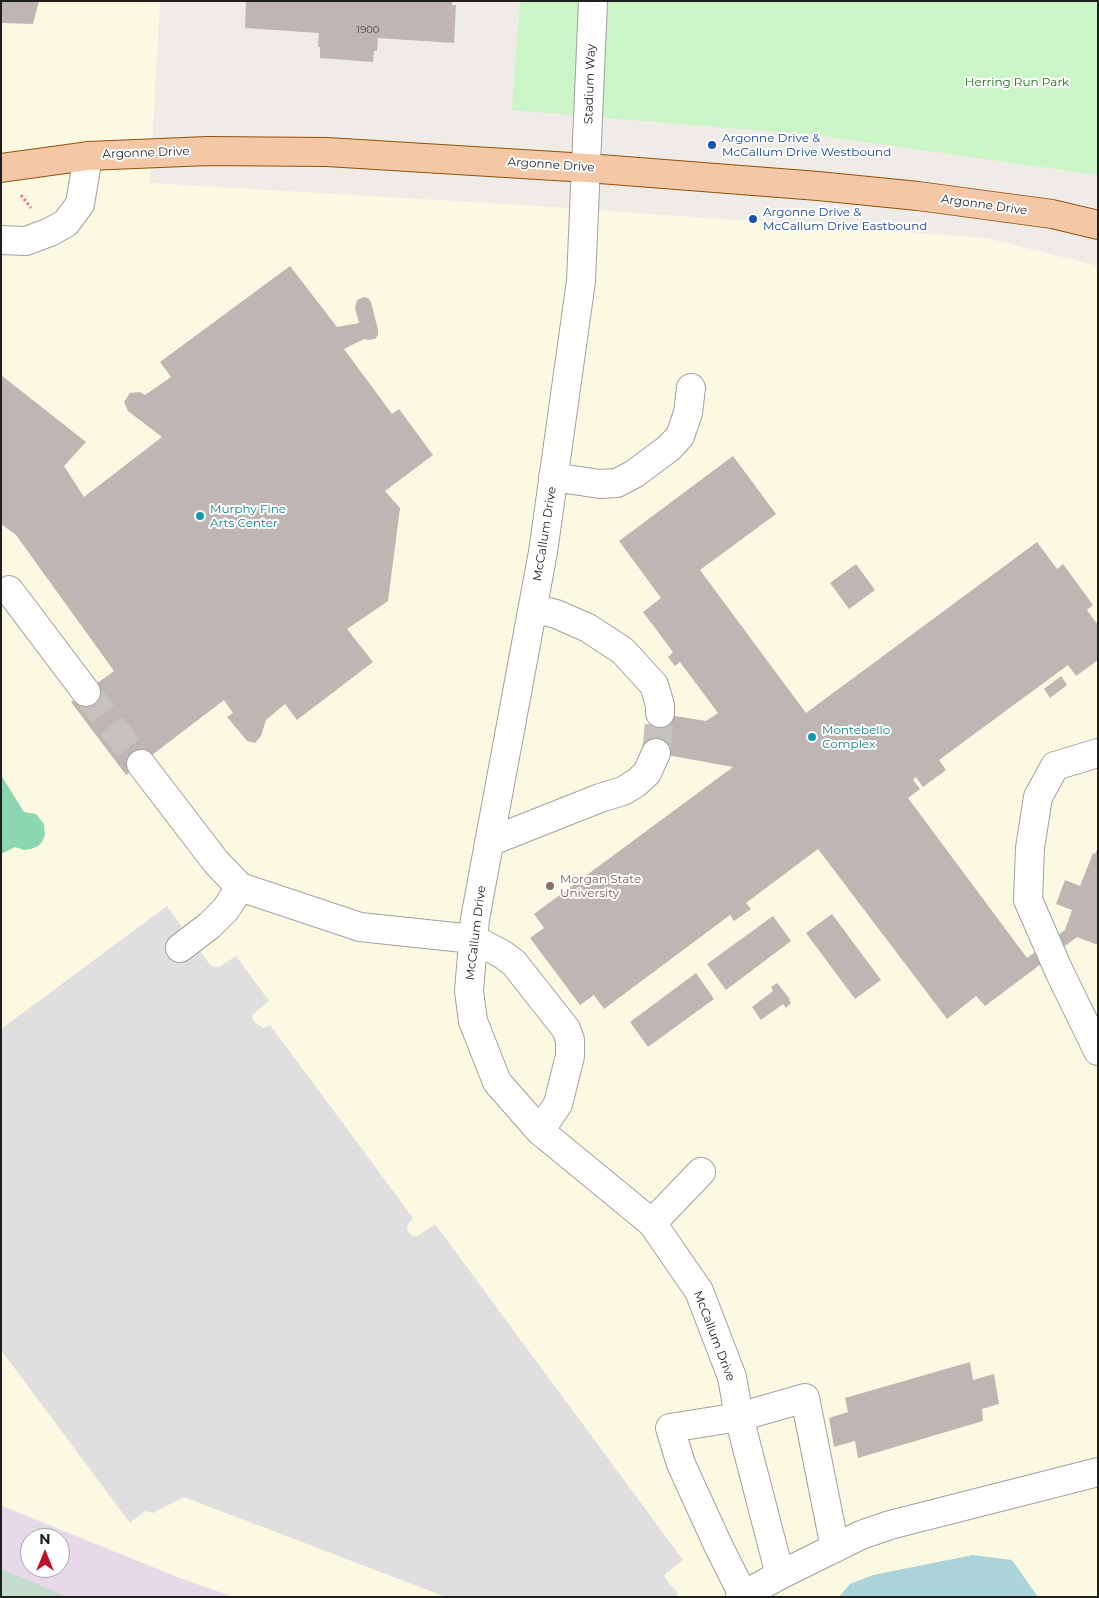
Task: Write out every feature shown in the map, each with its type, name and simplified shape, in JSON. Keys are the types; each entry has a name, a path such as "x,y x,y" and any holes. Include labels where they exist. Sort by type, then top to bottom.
{"main road":[{"name":"Argonne Drive","path":"1,168 88,156 208,151 326,152 587,168 808,185 918,196 1052,214 1098,225"}],"street":[{"name":"Stadium Way","path":"587,168 594,1"},
{"path":"1,240 26,241 50,232 66,223 80,204 88,156"},
{"name":"McCallum Drive","path":"587,168 581,281 543,552 475,919 468,991 476,1030 497,1082 540,1132 652,1223 699,1290 732,1377 739,1417 780,1575"},
{"path":"553,477 600,484 618,483 634,474 669,448 680,436 688,413 691,388"},
{"path":"9,590 86,692"},
{"path":"533,608 556,614 588,628 623,651 654,685 660,705 660,713"},
{"path":"489,842 600,798 623,791 647,773 656,753"},
{"path":"1098,753 1055,766 1038,797 1030,848 1028,900 1059,971 1098,1051"},
{"path":"141,764 216,862 240,887 360,927 473,939 502,954 514,964 566,1029 570,1040 570,1056 558,1104 540,1132"},
{"path":"180,948 210,925 226,909 240,887"},
{"path":"652,1223 701,1172"},
{"path":"834,1548 805,1398 739,1417 670,1428 681,1464 742,1596 780,1575 862,1535 1098,1472"}],"shaded area":[{"name":"Morgan State University","path":"1,1 160,1 150,183 539,206 986,238 1098,266 1098,1597 234,1597 180,1578 70,1533 70,1528 57,1528 1,1505"},
{"path":"167,906 211,966 219,967 236,956 269,1001 253,1014 252,1018 255,1023 264,1028 270,1025 413,1218 408,1224 409,1233 414,1236 419,1235 435,1224 683,1560 665,1574 665,1578 678,1594 674,1597 446,1597 184,1497 153,1513 145,1511 130,1523 1,1350 1,1029"},
{"path":"1,1506 56,1528 20,1528 20,1578 70,1578 70,1534 180,1578 234,1597 1,1597"}],"green space":[{"name":"Herring Run Park","path":"520,1 1098,1 1098,175 816,135 512,110"},
{"path":"1,775 24,812 36,814 44,824 45,835 38,846 24,850 15,847 1,854"},
{"path":"1,1569 66,1597 1,1597"}],"water":[{"path":"973,1555 1012,1560 1038,1597 839,1597 850,1584 873,1575"}],"building":[{"path":"1,1 39,1 33,24 1,23"},
{"path":"246,1 452,1 452,5 456,5 454,43 378,38 377,51 374,51 373,62 320,58 320,47 318,47 319,33 245,28"},
{"name":"Murphy Fine Arts Center","path":"290,266 337,327 359,323 355,308 357,300 364,297 368,298 371,302 378,335 375,339 364,339 344,349 392,414 399,409 433,455 385,491 400,508 388,601 347,629 373,662 297,720 285,704 266,720 261,736 255,743 247,741 227,717 233,713 224,700 126,775 71,702 114,671 16,535 1,524 1,375 86,442 64,466 84,497 162,437 128,411 124,402 130,393 140,392 145,395 171,377 160,362"},
{"name":"Montebello Complex","path":"733,456 776,514 700,570 806,713 1037,542 1057,569 1063,564 1093,605 1087,610 1098,625 1098,660 1076,676 1068,665 939,760 946,770 923,787 916,777 913,780 920,789 908,798 1027,958 1065,930 1072,910 1056,904 1065,880 1080,886 1093,853 1095,854 1098,847 1098,945 1077,937 985,1006 976,996 947,1019 818,849 746,903 751,909 734,921 730,915 604,1009 594,995 580,1005 530,938 544,928 534,914 733,767 650,752 657,713 706,721 718,713 680,662 675,666 668,657 673,652 643,612 661,598 619,541"},
{"path":"856,564 875,590 849,609 830,583"},
{"path":"1061,676 1067,685 1050,698 1044,689"},
{"path":"832,914 881,980 855,999 806,933"},
{"path":"773,916 791,941 726,990 707,964"},
{"path":"696,973 714,999 648,1047 630,1022"},
{"path":"777,983 791,1003 786,1008 783,1004 761,1020 752,1007 773,991 771,987"},
{"path":"970,1362 973,1380 994,1374 999,1404 982,1409 983,1421 858,1458 855,1441 834,1447 829,1418 848,1412 845,1398"}],"tunnel":[{"path":"86,692 141,764"},
{"path":"656,753 660,713"}],"place":[{"name":"Argonne Drive & McCallum Drive Westbound","path":"712,145"},
{"name":"Argonne Drive & McCallum Drive Eastbound","path":"753,219"},
{"name":"Murphy Fine Arts Center","path":"200,516"},
{"name":"Montebello Complex","path":"812,737"},
{"name":"Morgan State University","path":"550,886"}]}
